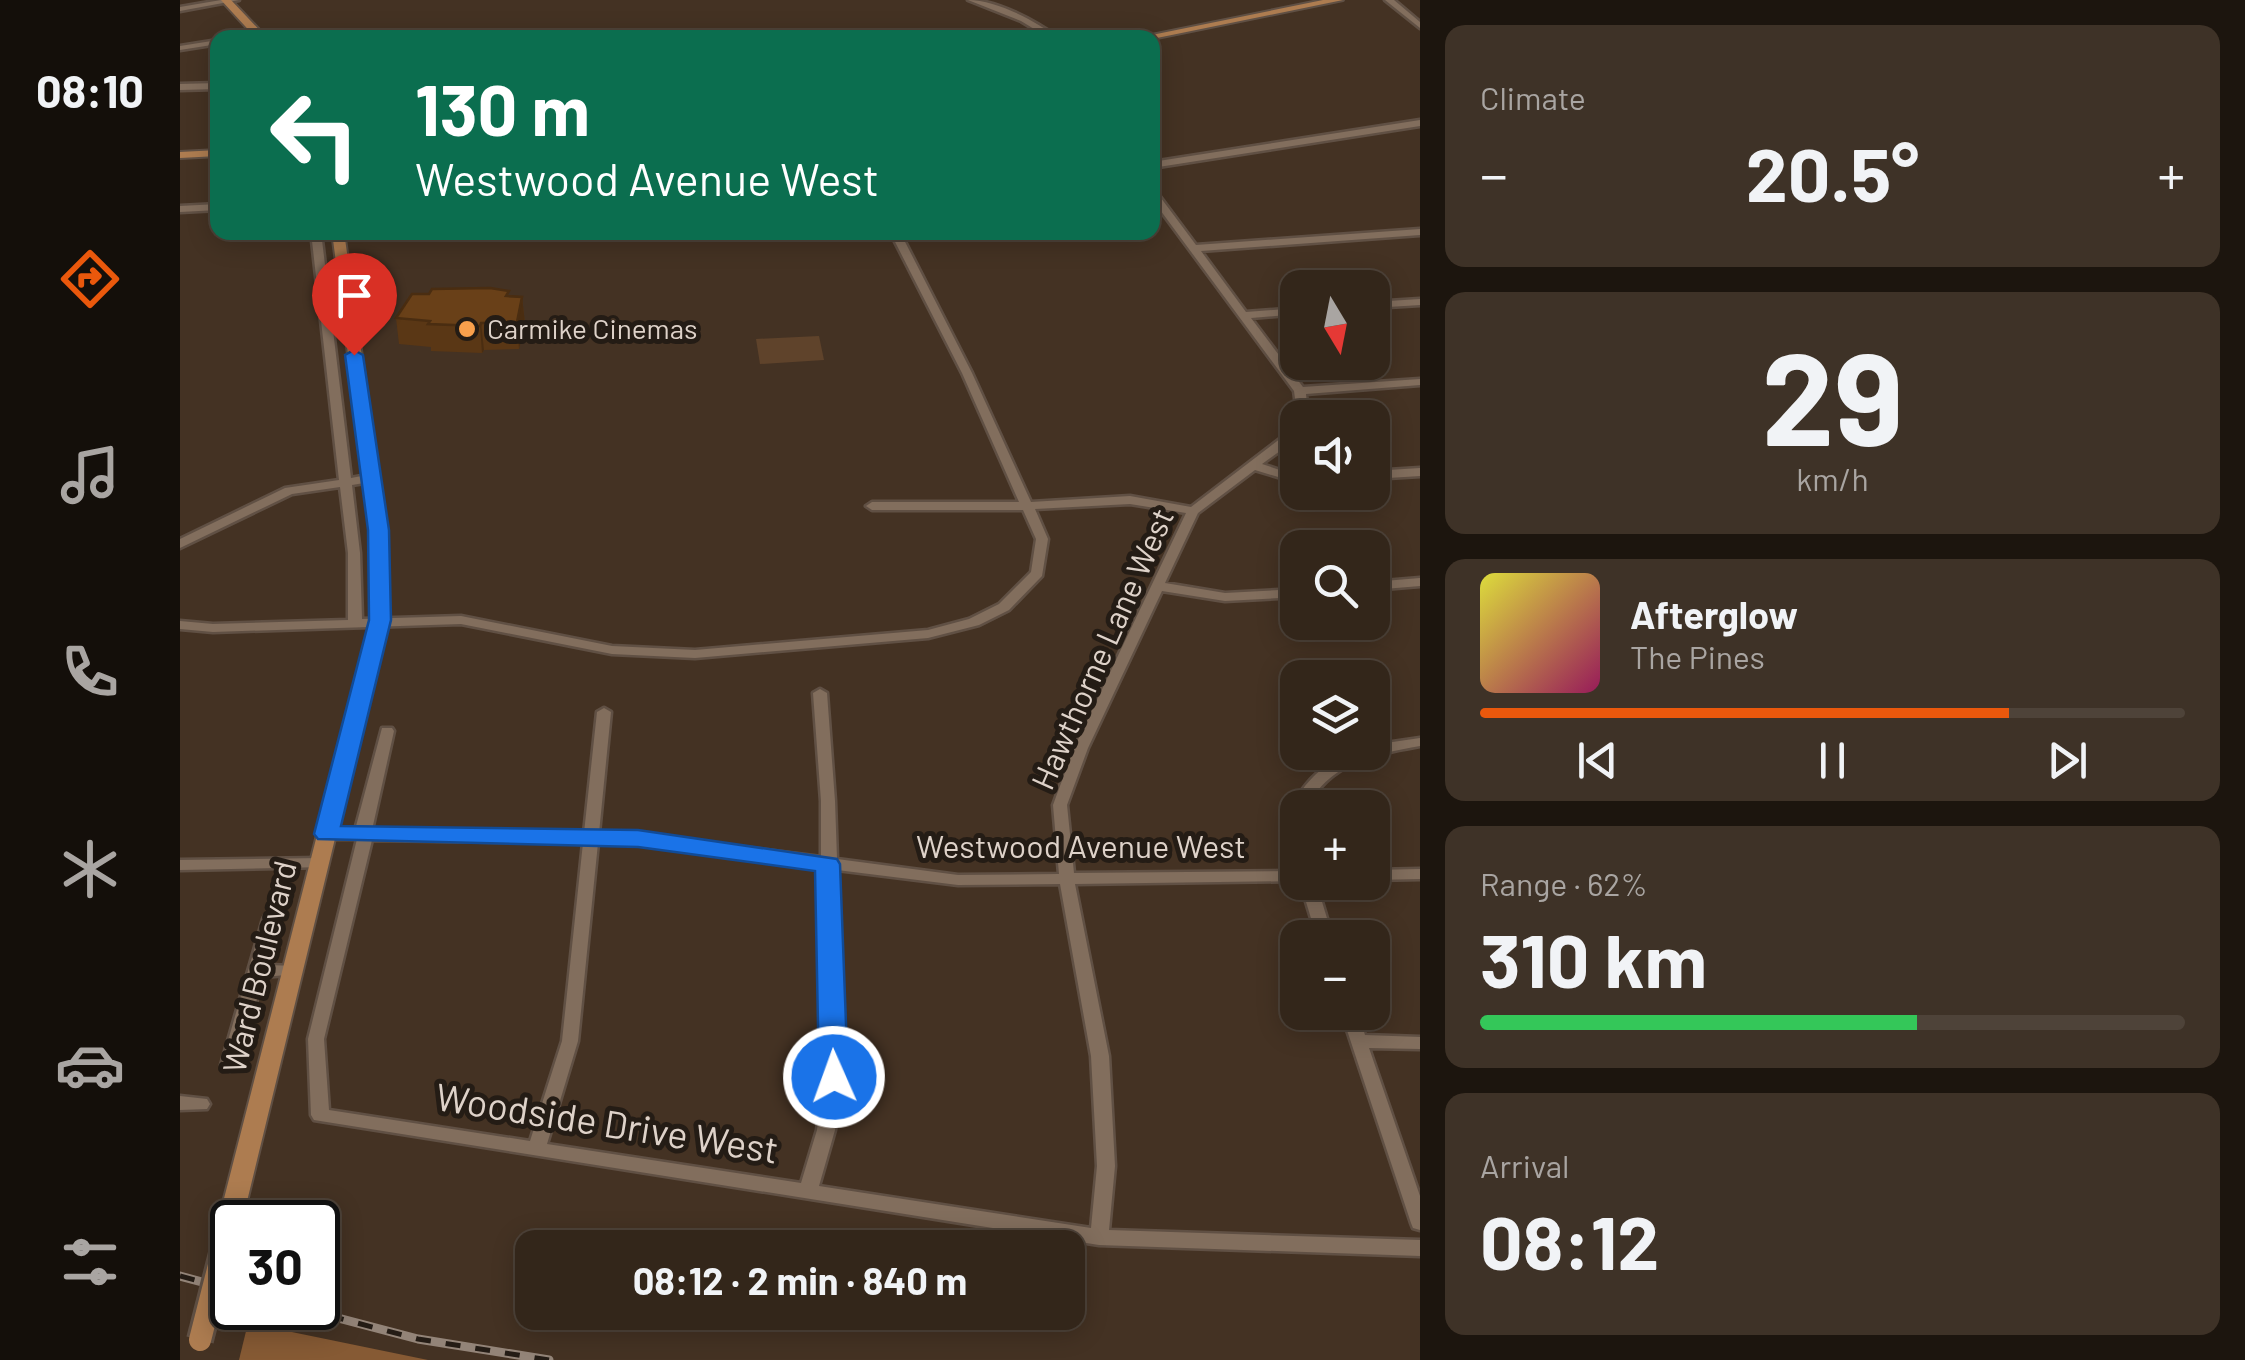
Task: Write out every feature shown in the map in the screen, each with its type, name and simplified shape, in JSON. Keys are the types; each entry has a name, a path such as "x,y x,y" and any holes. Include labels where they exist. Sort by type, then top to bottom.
{"main road":[{"path":"1160,35 1338,0"},
{"path":"226,1 254,30"},
{"path":"180,155 210,153"},
{"name":"Ward Boulevard","path":"197,1350 380,620 381,571 372,478 339,240"}],"street":[{"path":"180,9 235,0"},
{"path":"972,0 1024,19 1041,30"},
{"path":"1388,0 1420,26"},
{"path":"180,48 210,43"},
{"path":"180,87 210,86"},
{"path":"1160,164 1420,123"},
{"path":"1160,202 1300,391 1301,400"},
{"path":"180,209 210,207"},
{"path":"1195,248 1420,232"},
{"path":"317,240 354,553 355,622"},
{"path":"180,625 213,628 461,620 642,654 724,652 928,634 992,613 1033,580 1043,552 1028,506 952,342 899,240"},
{"path":"1390,304 1420,302"},
{"path":"1245,315 1280,312"},
{"path":"1300,391 1420,382"},
{"name":"Hawthorne Lane West","path":"1099,1237 1106,1166 1100,1056 1058,820 1066,781 1193,510 1280,445"},
{"path":"1252,465 1280,474"},
{"path":"1390,474 1420,472"},
{"path":"180,544 290,490 372,478"},
{"path":"872,506 1028,506 1130,500 1193,510"},
{"path":"1390,584 1420,582"},
{"path":"1158,586 1226,597 1280,593"},
{"path":"808,1190 826,1130 834,1077 828,801 820,694"},
{"path":"537,1146 570,1041 604,712"},
{"path":"364,833 387,731"},
{"path":"1390,747 1420,742"},
{"path":"1311,790 1335,770"},
{"name":"Woodside Drive West","path":"364,833 316,1039 320,1116 537,1146 1099,1237 1420,1248"},
{"name":"Westwood Avenue West","path":"326,834 638,838 958,880 1280,876"},
{"path":"180,865 320,863"},
{"path":"1390,875 1420,874"},
{"path":"230,1065 272,920"},
{"path":"258,971 292,970"},
{"path":"1355,1030 1420,1223"},
{"path":"1358,1041 1420,1043"},
{"path":"180,1103 201,1104"}],"shaded area":[{"path":"819,336 824,360 760,364 756,339"},
{"path":"246,1330 282,1330 428,1360 239,1360"}],"building":[{"path":"432,289 509,291 506,296 522,297 517,322 480,326 396,318 412,294 429,294"}],"railway":[{"path":"180,1276 210,1284"},
{"path":"340,1319 418,1339 549,1360"}],"place":[{"name":"Carmike Cinemas","path":"467,329"}],"route":[{"path":"354,355 379,530 380,620 326,834 638,838 828,864 834,1077"}]}
